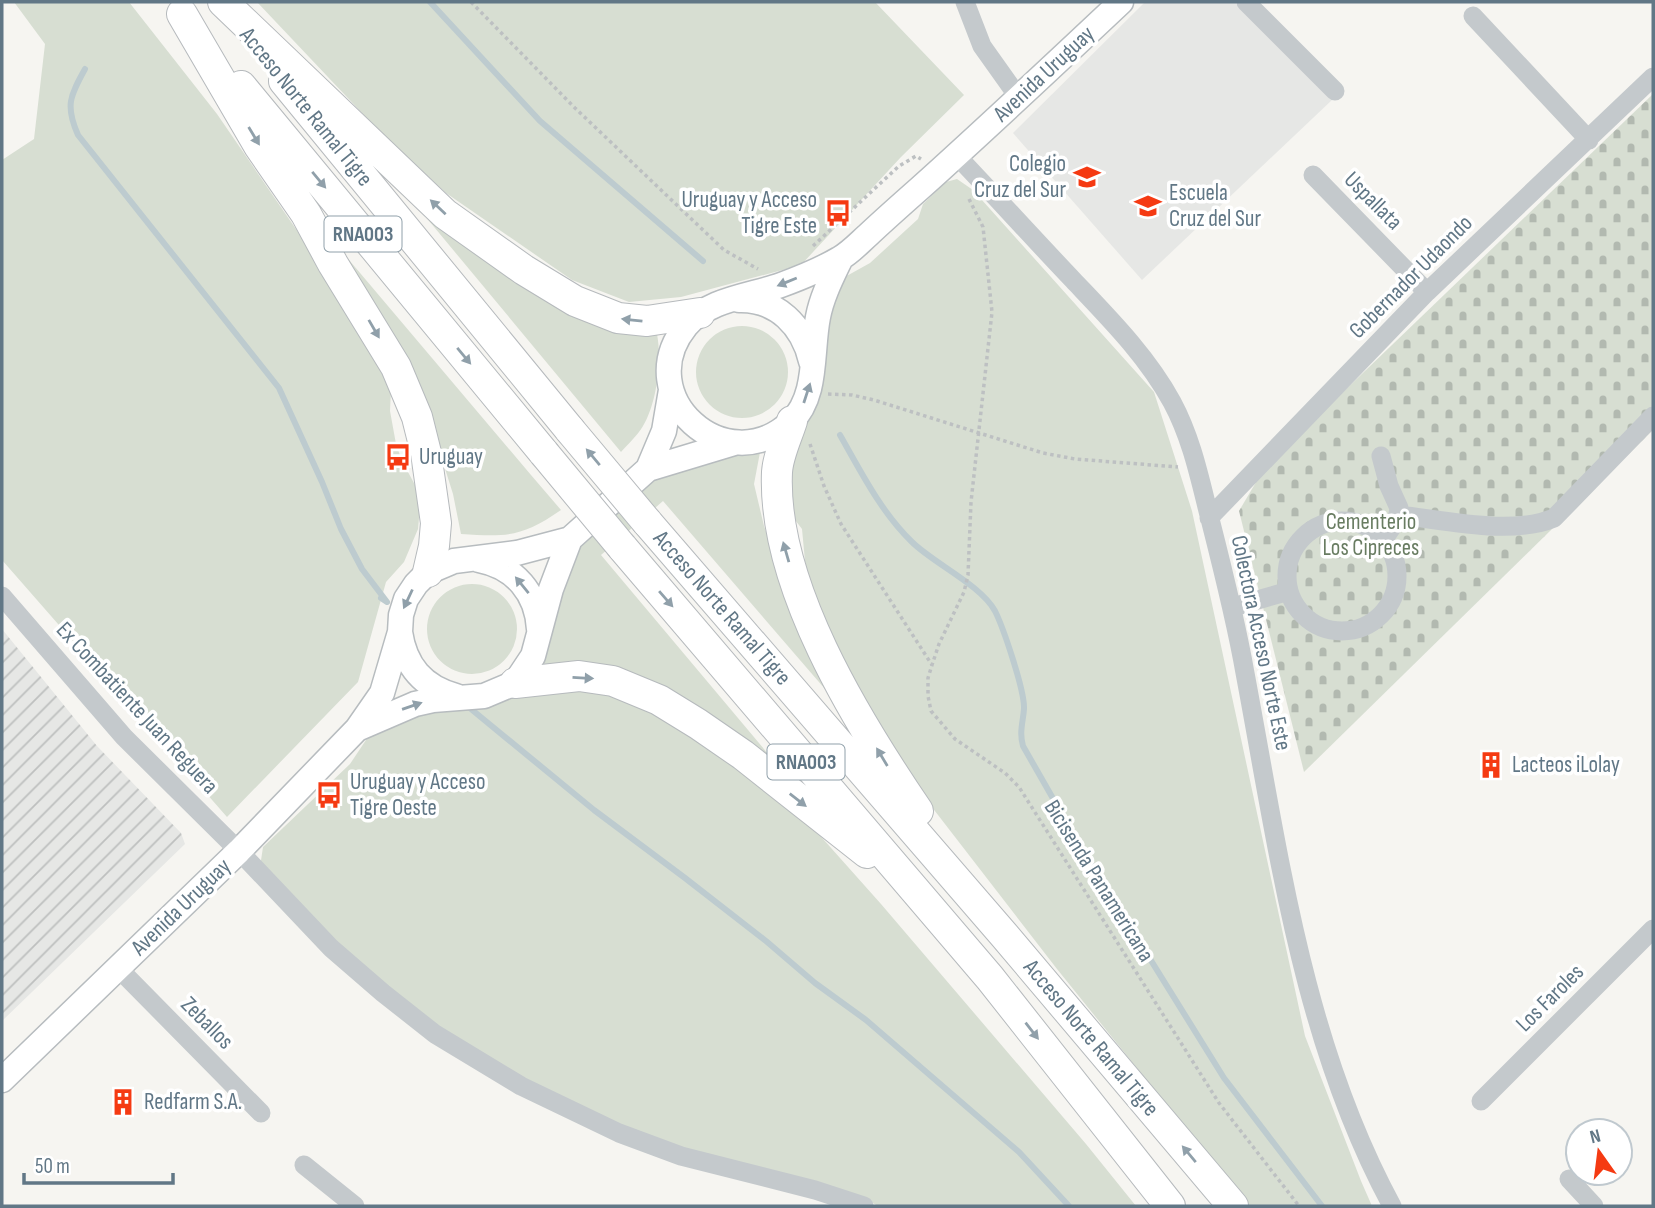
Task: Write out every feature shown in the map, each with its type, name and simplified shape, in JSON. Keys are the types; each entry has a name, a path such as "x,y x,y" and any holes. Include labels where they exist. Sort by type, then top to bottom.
{"highway":[{"path":"221,2 444,214 524,270 575,301 618,318 647,321 700,313"},
{"name":"Acceso Norte Ramal Tigre","path":"221,2 647,522 1004,935 1233,1206"},
{"path":"177,8 259,146 306,214 396,367 416,417 426,453 436,523 428,572"},
{"name":"Acceso Norte Ramal Tigre","path":"177,8 622,547 990,978 1170,1206"},
{"path":"801,408 777,468 780,530 797,589 843,690 884,761 1004,935"},
{"path":"515,683 579,676 613,681 659,700 698,723 743,755 881,865 990,978"}],"main road":[{"name":"Avenida Uruguay","path":"649,469 664,431 671,390 669,376 673,347 680,334 700,313 709,307 783,284 841,258 957,156 1121,2"},
{"name":"Avenida Uruguay","path":"811,362 825,291 841,258"},
{"name":"Avenida Uruguay","path":"2,1080 239,851 357,729 382,693 400,632 406,598 428,572 454,561 517,553 570,539 649,469 735,443 766,438 801,408 812,378 807,346 800,332 777,310 747,300 730,301"},
{"path":"671,390 676,404 695,426 714,437 735,443"},
{"name":"Avenida Uruguay","path":"357,729 415,704 471,698 497,692 515,683 527,667 537,644 551,589 570,539"},
{"name":"Avenida Uruguay","path":"468,559 495,564 519,579 534,602 538,616 537,644"},
{"name":"Avenida Uruguay","path":"400,632 405,654 416,674 441,692 471,698"}],"street":[{"path":"1246,2 1335,91"},
{"path":"967,3 982,46 1019,98"},
{"path":"1474,16 1589,140"},
{"name":"Gobernador Udaondo","path":"1209,518 1427,292 1653,77"},
{"name":"Colectora Acceso Norte Este","path":"957,156 1143,358 1173,404 1186,435 1233,607 1285,887 1322,1041 1344,1103 1392,1206"},
{"name":"Uspallata","path":"1313,176 1427,292"},
{"path":"1399,515 1500,527 1540,524 1554,519 1653,416"},
{"path":"1381,456 1389,486 1399,508 1399,515 1384,539"},
{"path":"1334,522 1352,522 1369,528 1384,539 1394,556 1398,576 1394,595 1384,612 1369,624 1350,631 1330,630 1312,622 1297,609 1289,591 1287,573 1291,554 1301,539 1316,528 1334,522"},
{"path":"1233,607 1289,591"},
{"name":"Ex Combatiente Juan Reguera","path":"2,596 124,737 239,851 331,948 435,1034 521,1086 619,1133 681,1156 815,1190 864,1206"},
{"name":"Los Faroles","path":"1481,1101 1653,929"},
{"name":"Zeballos","path":"118,968 261,1112"},
{"path":"304,1165 355,1206"},
{"path":"1576,1187 1594,1206"}],"path":[{"path":"932,665 841,524 824,486 801,408 852,395 1042,453 1197,469"},
{"name":"Bicisenda Panamericana","path":"968,575 964,593 939,644 928,678 931,711 955,739 1005,773 1019,787 1219,1102 1299,1206"}],"shaded area":[{"name":"Escuela Cruz del Sur","path":"1145,2 1235,2 1332,100 1142,280 1013,133"},
{"path":"2,629 97,746 181,833 185,844 2,1021"}],"green space":[{"path":"14,2 129,2 217,114 298,232 359,329 391,390 390,411 396,444 421,496 418,529 404,562 386,582 358,682 227,817 2,560 2,160 34,139 45,44"},
{"path":"257,2 875,2 964,95 901,157 801,265 681,297 629,302 572,280 446,193 380,132"},
{"name":"Cementerio Los Cipreces","path":"1653,94 1653,430 1304,772 1239,511 1265,467"},
{"path":"366,145 468,235 657,334 658,368 652,406 641,430 621,452"},
{"path":"957,179 973,190 1154,392 1192,511 1305,1036 1372,1206 1248,1206 1057,969 904,771 809,604 802,529 786,508 785,456 843,278 870,263 918,219 923,204 946,182"},
{"path":"344,254 561,510 535,526 514,533 461,534 453,494 425,405"},
{"path":"742,326 760,329 775,339 785,354 788,372 785,390 775,405 760,415 742,418 724,415 709,405 699,390 696,372 699,354 709,339 724,329"},
{"path":"761,447 754,484 764,526 795,617 831,696 663,501 601,555 790,780 722,727 535,671 549,644 559,601 581,539 638,484"},
{"path":"463,584 481,584 497,591 510,604 517,620 517,638 510,654 497,667 481,674 463,674 447,667 434,654 427,638 427,620 434,604 447,591"},
{"path":"592,682 656,711 799,812 881,904 1136,1206 878,1206 860,1196 676,1149 546,1092 437,1028 386,990 260,867 263,847 350,764 368,737 388,722 518,688"}],"waterway":[{"path":"430,2 540,121 703,261"},
{"path":"85,69 71,101 78,135 279,388 341,529 362,569 387,602 381,598"},
{"path":"840,435 872,491 901,530 921,550 979,592 995,611 1021,688 1024,709 1021,732 1023,746 1083,851 1224,1078 1322,1206"},
{"path":"471,709 594,810 866,1020 1019,1152 1069,1206"}],"place":[{"name":"Colegio Cruz del Sur","path":"1087,177"},
{"name":"Escuela Cruz del Sur","path":"1148,206"},
{"name":"Uruguay y Acceso Tigre Este","path":"838,213"},
{"name":"Uruguay","path":"398,457"},
{"name":"Lacteos iLolay","path":"1491,765"},
{"name":"Uruguay y Acceso Tigre Oeste","path":"329,795"},
{"name":"Redfarm S.A.","path":"123,1102"}]}
